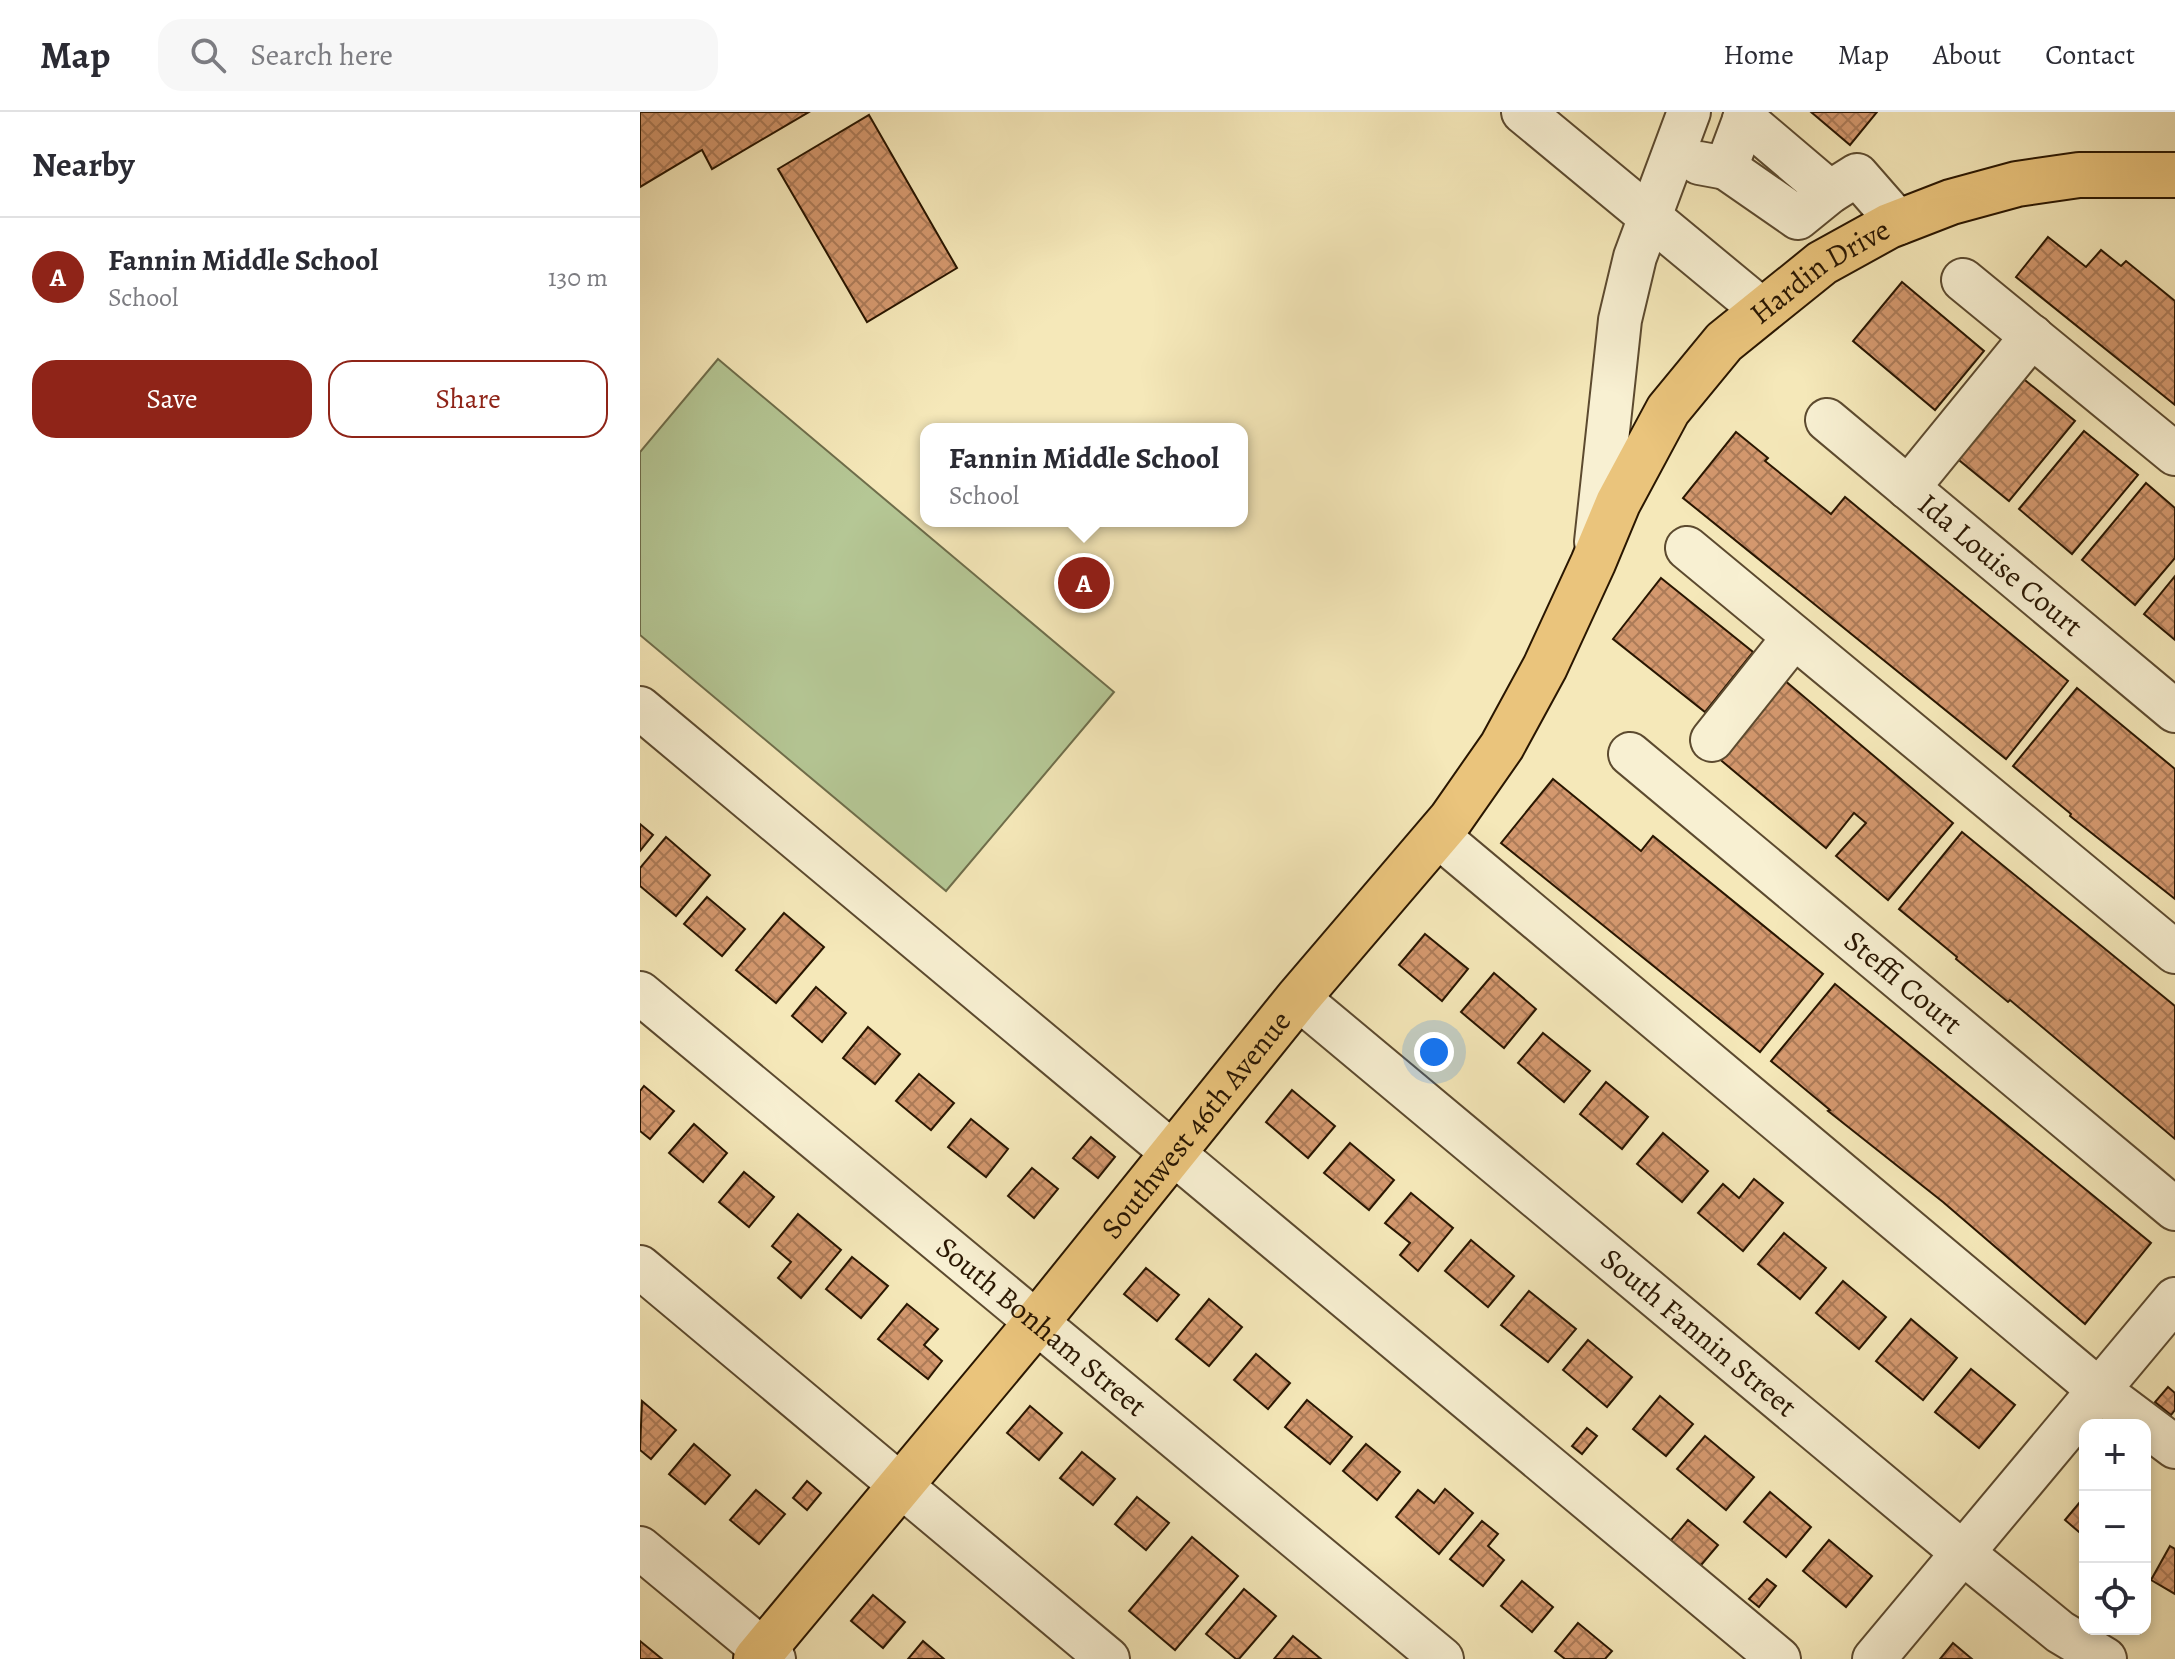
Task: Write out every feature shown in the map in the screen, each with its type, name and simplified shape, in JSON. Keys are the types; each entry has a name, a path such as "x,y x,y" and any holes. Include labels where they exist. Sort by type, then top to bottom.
{"main road":[{"name":"Hardin Drive","path":"1593,563 1618,503 1668,410 1724,342 1761,309 1832,257 1899,223 1951,202 2017,184 2079,175 2175,175"},
{"name":"Southwest 46th Avenue","path":"764,1656 1298,998 1437,835 1502,746 1545,667 1593,563"}],"street":[{"path":"1523,112 1761,309"},
{"path":"1593,563 1620,320 1635,257 1689,112"},
{"path":"1726,168 1746,116 1830,192"},
{"path":"1671,158 1726,168 1798,218 1832,257"},
{"path":"1798,218 1857,175 1899,223"},
{"path":"1963,280 2175,454"},
{"path":"1908,488 2032,336"},
{"name":"Ida Louise Court","path":"1827,420 2175,711"},
{"path":"1687,548 2175,952"},
{"path":"1712,740 1794,637"},
{"path":"640,708 1779,1659"},
{"name":"Steffi Court","path":"1630,754 2175,1209"},
{"path":"1437,835 2099,1390 2175,1447"},
{"name":"South Bonham Street","path":"640,993 1442,1659"},
{"name":"South Fannin Street","path":"1298,998 1963,1553 2060,1632 2105,1659"},
{"path":"640,1267 1108,1659"},
{"path":"1874,1659 2175,1299"},
{"path":"640,1548 764,1656"}],"green space":[{"path":"718,359 1114,692 946,891 640,635 640,452"}],"building":[{"path":"640,112 809,112 712,169 702,150 640,187"},
{"path":"1811,112 1877,112 1850,145"},
{"path":"869,115 957,268 867,322 778,169"},
{"path":"2048,237 2086,267 2101,250 2121,266 2126,261 2175,301 2175,405 2016,277"},
{"path":"1902,282 1984,351 1935,410 1853,341"},
{"path":"2020,376 2075,421 2009,501 1954,456"},
{"path":"2084,431 2138,475 2072,554 2019,509"},
{"path":"1736,432 1768,458 1765,461 1831,514 1845,497 2068,681 2006,759 1683,498"},
{"path":"2146,483 2175,508 2175,558 2135,605 2082,560"},
{"path":"2175,576 2175,640 2144,614"},
{"path":"1661,578 1753,652 1705,712 1613,639"},
{"path":"1783,679 1953,823 1888,900 1836,856 1866,823 1854,813 1826,848 1717,757"},
{"path":"2077,688 2175,769 2175,899 2070,816 2013,766"},
{"path":"1553,779 1641,851 1653,836 1823,974 1760,1052 1501,843"},
{"path":"640,824 653,835 640,851"},
{"path":"1962,832 2175,1006 2175,1139 1899,909"},
{"path":"666,837 710,875 676,916 640,886 640,868"},
{"path":"707,897 745,929 722,956 684,924"},
{"path":"784,913 824,947 776,1003 736,970"},
{"path":"1425,934 1468,969 1442,1001 1399,965"},
{"path":"1494,973 1536,1009 1504,1048 1461,1012"},
{"path":"1835,984 2151,1243 2085,1324 1771,1061"},
{"path":"816,987 846,1013 822,1042 792,1016"},
{"path":"868,1027 900,1054 875,1084 843,1058"},
{"path":"1543,1033 1590,1071 1564,1102 1518,1063"},
{"path":"919,1074 954,1103 931,1130 896,1101"},
{"path":"1606,1082 1648,1117 1622,1149 1580,1114"},
{"path":"644,1086 674,1111 650,1139 640,1131 640,1091"},
{"path":"1292,1090 1335,1126 1308,1158 1266,1122"},
{"path":"971,1119 1008,1149 986,1177 948,1147"},
{"path":"694,1124 727,1153 703,1182 669,1153"},
{"path":"1663,1133 1708,1171 1682,1202 1637,1164"},
{"path":"1091,1137 1115,1157 1098,1178 1073,1158"},
{"path":"1350,1143 1394,1180 1369,1210 1324,1173"},
{"path":"1032,1168 1058,1189 1034,1218 1008,1196"},
{"path":"744,1172 774,1197 749,1227 719,1202"},
{"path":"1754,1179 1783,1203 1743,1251 1698,1213 1723,1184 1739,1198"},
{"path":"1411,1193 1453,1228 1418,1271 1400,1255 1410,1243 1385,1223"},
{"path":"798,1214 841,1250 801,1298 778,1278 791,1262 772,1246"},
{"path":"1784,1233 1826,1268 1800,1299 1758,1264"},
{"path":"1471,1240 1514,1276 1488,1307 1445,1271"},
{"path":"852,1257 888,1286 861,1318 826,1289"},
{"path":"1146,1268 1179,1295 1157,1321 1124,1294"},
{"path":"1843,1281 1886,1317 1859,1349 1816,1313"},
{"path":"1529,1291 1576,1329 1548,1362 1501,1325"},
{"path":"1209,1299 1242,1327 1209,1366 1176,1339"},
{"path":"907,1304 938,1329 924,1345 942,1361 928,1379 878,1339"},
{"path":"1911,1319 1957,1358 1923,1400 1876,1361"},
{"path":"1588,1340 1632,1377 1607,1407 1563,1370"},
{"path":"1256,1354 1290,1383 1268,1409 1234,1380"},
{"path":"1971,1369 2015,1405 1979,1448 1935,1412"},
{"path":"2168,1387 2175,1393 2175,1410 2171,1415 2155,1402"},
{"path":"1660,1396 1693,1424 1666,1456 1633,1429"},
{"path":"1307,1400 1352,1437 1330,1464 1285,1427"},
{"path":"642,1401 676,1430 651,1459 640,1450"},
{"path":"1030,1406 1062,1433 1039,1460 1007,1433"},
{"path":"1587,1428 1597,1436 1582,1454 1572,1446"},
{"path":"1705,1436 1754,1477 1726,1510 1677,1469"},
{"path":"694,1444 730,1475 705,1504 669,1474"},
{"path":"1366,1444 1400,1472 1377,1500 1343,1471"},
{"path":"1082,1452 1115,1479 1093,1505 1060,1478"},
{"path":"807,1481 821,1493 807,1510 793,1498"},
{"path":"1445,1489 1473,1513 1439,1554 1396,1517 1418,1490 1434,1503"},
{"path":"756,1490 785,1514 759,1544 730,1520"},
{"path":"1770,1492 1811,1527 1786,1557 1744,1522"},
{"path":"1137,1497 1169,1523 1146,1550 1115,1524"},
{"path":"2079,1503 2079,1532 2065,1520"},
{"path":"1688,1520 1718,1545 1696,1571 1666,1546"},
{"path":"1482,1521 1498,1534 1488,1546 1504,1560 1483,1586 1450,1559"},
{"path":"1192,1537 1238,1576 1175,1650 1129,1611"},
{"path":"1829,1540 1872,1576 1846,1607 1803,1571"},
{"path":"2170,1546 2175,1549 2175,1594 2151,1580"},
{"path":"1767,1579 1776,1586 1759,1607 1749,1599"},
{"path":"1522,1581 1553,1607 1532,1632 1501,1606"},
{"path":"1244,1589 1276,1616 1236,1659 1206,1634"},
{"path":"873,1595 905,1622 883,1648 851,1621"},
{"path":"1578,1623 1612,1651 1605,1659 1565,1659 1555,1651"},
{"path":"1293,1636 1321,1659 1274,1659"},
{"path":"640,1641 662,1659 640,1659"},
{"path":"923,1641 944,1659 908,1659"},
{"path":"1953,1643 1972,1659 1940,1659"}],"place":[{"name":"Fannin Middle School","path":"1084,583"}]}
